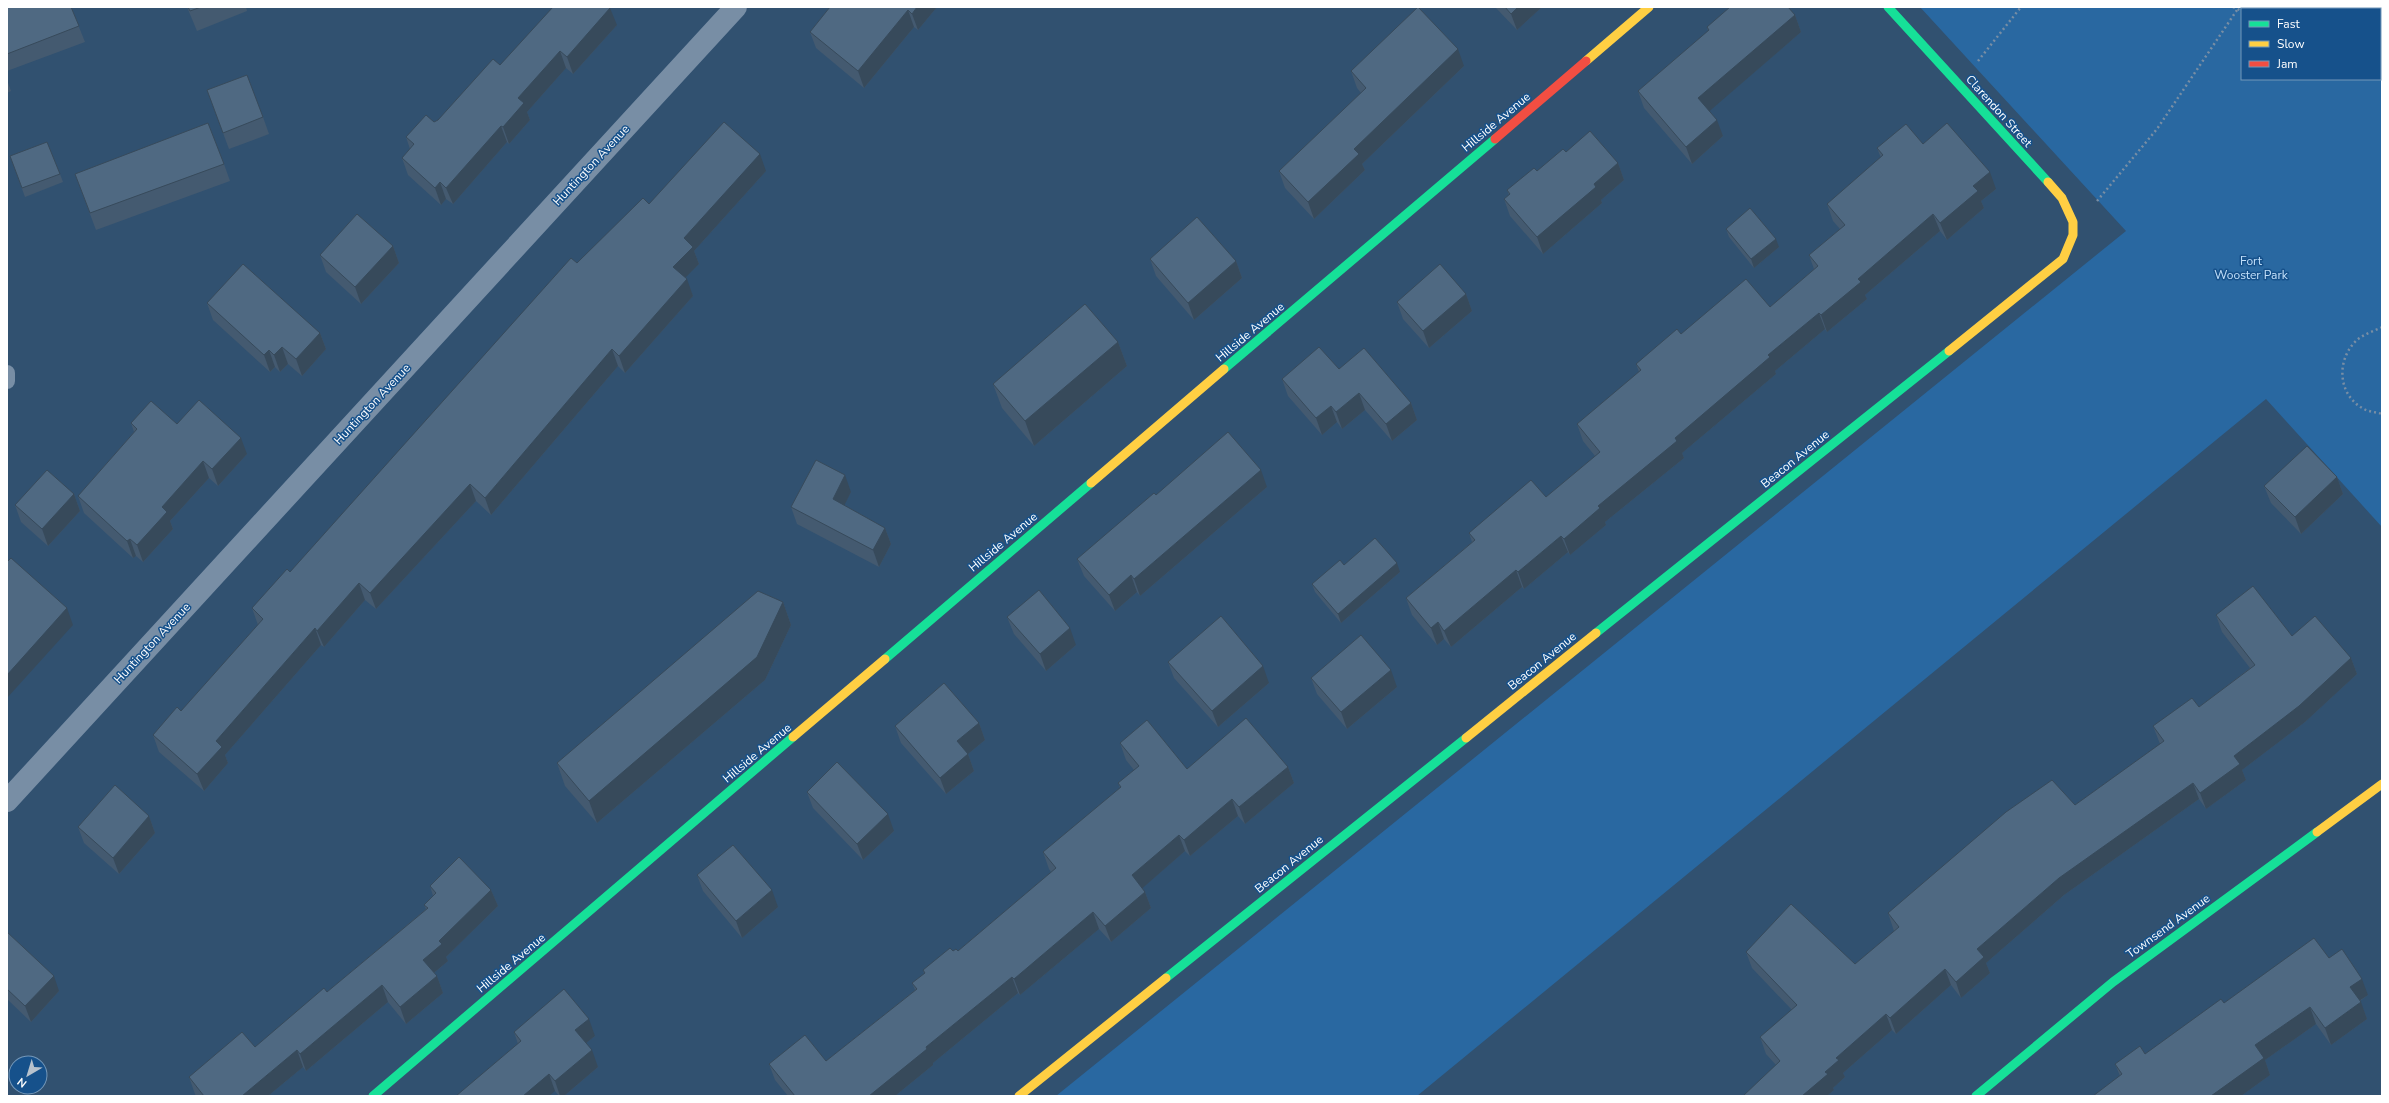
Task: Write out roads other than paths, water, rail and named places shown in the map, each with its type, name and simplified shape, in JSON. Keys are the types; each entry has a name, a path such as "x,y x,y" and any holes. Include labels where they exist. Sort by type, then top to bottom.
{"street":[{"name":"Huntington Avenue","path":"7,801 736,7"},
{"name":"Hillside Avenue","path":"373,1096 1649,7"},
{"name":"Clarendon Street","path":"1888,7 2062,198 2075,222 2073,240"},
{"name":"Beacon Avenue","path":"1019,1096 2063,259 2073,240"},
{"name":"Townsend Avenue","path":"1976,1096 2113,982 2382,784"}],"lane":[{"path":"7,373 7,381"}],"park label":[{"name":"Fort Wooster Park","path":"2251,268"}]}
